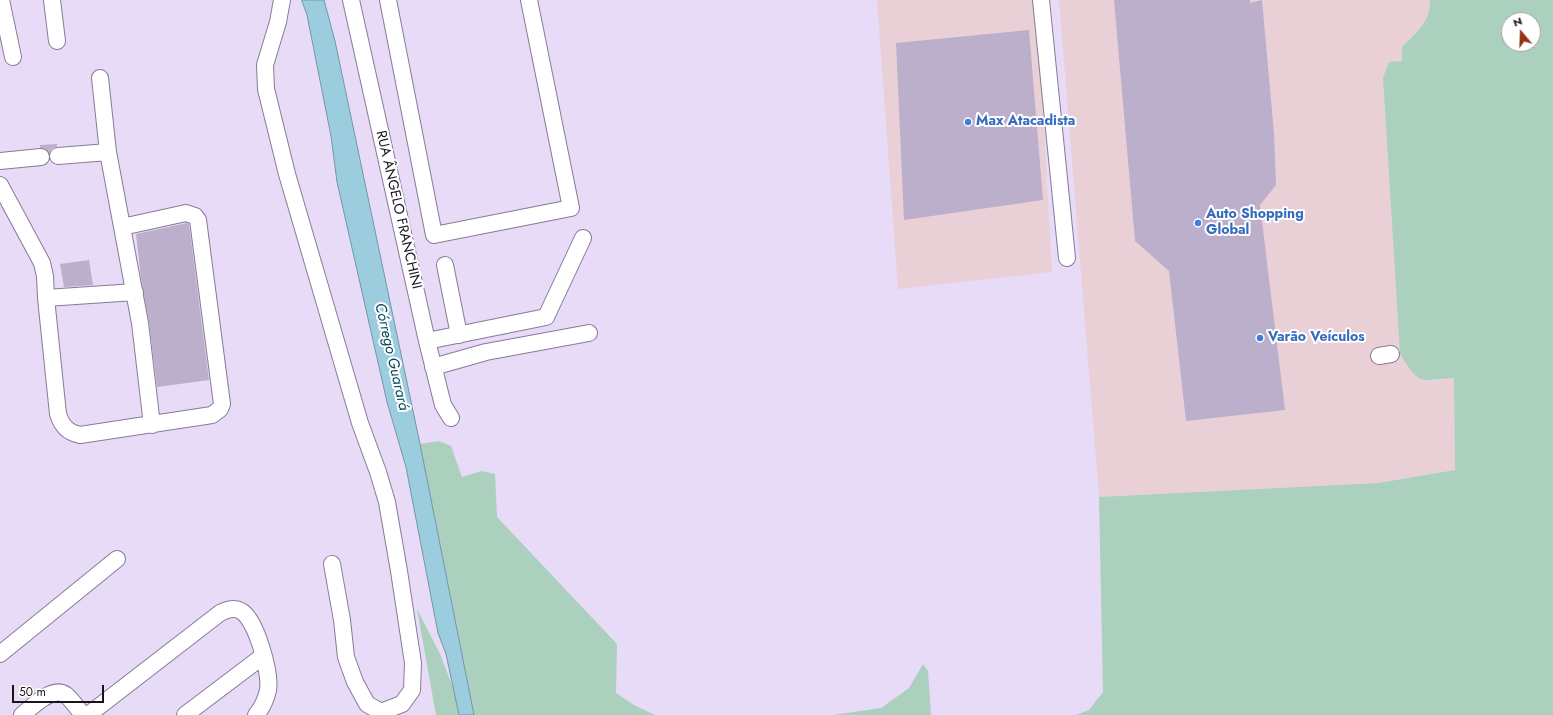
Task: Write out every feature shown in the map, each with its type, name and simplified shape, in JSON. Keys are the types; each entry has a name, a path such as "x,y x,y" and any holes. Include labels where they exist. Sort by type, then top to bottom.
{"street":[{"path":"1,0 13,57"},
{"path":"52,0 57,41"},
{"path":"282,0 278,22 265,65 266,89 287,174 360,423 387,502 413,663 412,690 402,704 381,712 367,704 355,682 346,657 342,620 332,564"},
{"name":"RUA ÂNGELO FRANCHINI","path":"351,0 427,342 443,405 451,418"},
{"path":"388,0 434,234 571,208 529,0"},
{"path":"1041,0 1067,258"},
{"path":"100,78 108,152 135,292 152,425"},
{"path":"58,156 108,152"},
{"path":"0,161 41,157"},
{"path":"0,185 42,263 45,276 58,414 64,428 71,433 80,434 152,425 212,415 220,409 222,404 198,220 195,216 186,213 122,227"},
{"path":"427,342 546,317 583,238"},
{"path":"445,265 458,335"},
{"path":"46,298 135,292"},
{"path":"433,367 486,352 589,333"},
{"path":"0,654 117,559"},
{"path":"88,715 220,613 229,609 239,610 247,616 253,626 263,656 267,674 268,689 264,701 256,715"},
{"path":"185,715 263,656"},
{"path":"22,715 49,694 54,692 66,694 83,715"}],"shaded area":[{"path":"877,0 1033,0 1040,56 1052,272 898,289"},
{"path":"1059,0 1430,0 1430,9 1426,21 1402,47 1402,61 1389,62 1383,78 1400,354 1429,381 1454,378 1455,470 1378,483 1099,497"}],"green space":[{"path":"1430,0 1553,0 1553,715 1076,715 1089,710 1103,692 1099,497 1378,483 1455,470 1454,378 1421,379 1412,372 1400,354 1383,78 1389,62 1402,61 1402,47 1422,26 1428,15"},
{"path":"439,441 451,446 462,477 482,471 495,474 497,517 617,644 616,693 634,705 655,715 474,715 420,444"},
{"path":"417,609 440,654 454,690 459,715 436,715"},
{"path":"923,664 928,671 931,715 833,715 881,708 909,688"}],"water":[{"name":"Córrego Guarará","path":"302,0 324,0 335,41 420,444 474,715 459,715 446,654 438,633 406,467 387,402 337,182 331,136 307,15"}],"building":[{"name":"Auto Shopping Global","path":"1114,0 1250,0 1250,3 1262,0 1274,133 1276,185 1260,205 1285,410 1186,421 1169,271 1135,241"},
{"name":"Max Atacadista","path":"1029,30 1043,200 904,220 896,43"},
{"path":"57,144 57,147 52,148 49,153 45,149 40,148 40,145"},
{"path":"187,223 189,224 209,380 157,387 136,234"},
{"path":"89,260 93,285 64,287 60,264"}],"place":[{"name":"Max Atacadista","path":"968,122"},
{"name":"Auto Shopping Global","path":"1198,223"},
{"name":"Varão Veículos","path":"1260,338"}]}
